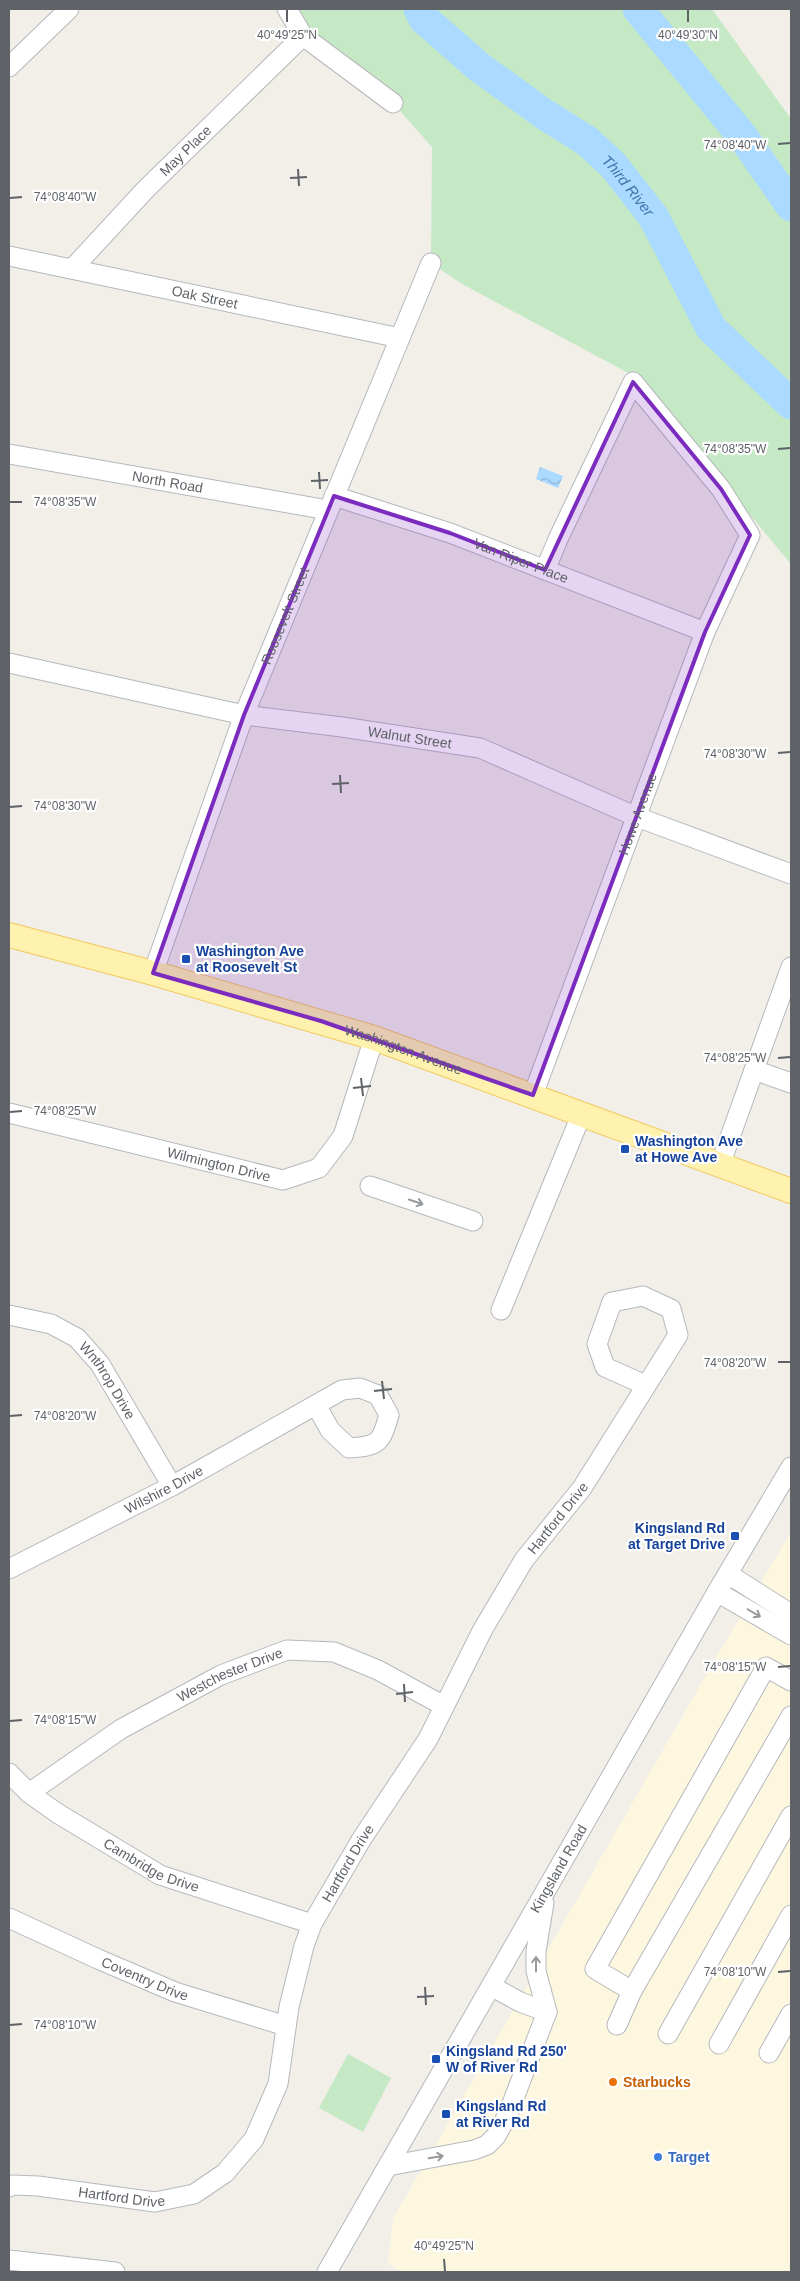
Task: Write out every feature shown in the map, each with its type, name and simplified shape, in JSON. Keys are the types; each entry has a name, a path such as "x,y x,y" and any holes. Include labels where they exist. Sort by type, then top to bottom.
{"main road":[{"name":"Washington Avenue","path":"9,935 153,972 374,1038 791,1191"}],"street":[{"path":"9,67 69,9"},
{"path":"287,9 302,36 393,103"},
{"name":"May Place","path":"72,270 146,189 302,36"},
{"name":"Oak Street","path":"9,256 400,338"},
{"name":"Roosevelt Street","path":"153,972 244,715 431,263"},
{"name":"Howe Avenue","path":"533,1095 705,632 750,535 721,489 633,382 545,570"},
{"name":"North Road","path":"9,454 331,503"},
{"name":"Van Riper Place","path":"331,503 450,532 705,632"},
{"name":"Walnut Street","path":"9,663 244,715 342,727 480,748 637,817 791,874"},
{"path":"720,1165 791,967"},
{"name":"Wilmington Drive","path":"9,1113 283,1180 319,1168 343,1136 374,1038"},
{"path":"754,1070 791,1083"},
{"path":"501,1310 582,1113"},
{"path":"370,1186 472,1221"},
{"path":"643,1296 671,1309 678,1334 645,1385 605,1366 597,1344 612,1302 643,1296"},
{"name":"Wnthrop Drive","path":"9,1316 51,1324 77,1338 100,1364 172,1486"},
{"name":"Hartford Drive","path":"9,2187 13,2185 38,2186 155,2202 194,2194 224,2173 254,2139 278,2084 286,2026 304,1946 312,1924 361,1840 428,1739 483,1629 524,1560 582,1488 645,1385"},
{"name":"Wilshire Drive","path":"9,1569 172,1486 316,1404"},
{"name":"Kingsland Road","path":"327,2272 717,1592 791,1467"},
{"path":"728,1574 791,1614"},
{"path":"717,1592 791,1635"},
{"name":"Westchester Drive","path":"29,1793 121,1729 220,1675 287,1650 334,1652 378,1670 444,1706"},
{"path":"632,1991 595,1969 766,1667 791,1681"},
{"path":"617,2025 632,1991 791,1716"},
{"name":"Cambridge Drive","path":"9,1773 29,1793 57,1813 160,1875 312,1924"},
{"path":"668,2034 791,1816"},
{"path":"388,2166 474,2150 487,2145 496,2136 508,2114 547,2012 536,1971 536,1950 546,1890"},
{"path":"719,2044 791,1915"},
{"name":"Coventry Drive","path":"9,1918 175,1992 286,2026"},
{"path":"491,1986 520,2002 547,2012"},
{"path":"769,2053 791,2014"},
{"path":"9,2260 76,2270 115,2272"}],"highlighted area":[{"path":"633,382 721,489 750,535 705,632 533,1095 321,1021 153,973 244,715 334,496 450,533 545,570"}],"shaded area":[{"path":"791,1532 791,2272 401,2272 388,2263 393,2219 717,1656"}],"green space":[{"path":"289,9 712,9 791,119 791,564 634,376 462,284 431,263 432,147 393,103 304,36"},
{"path":"348,2054 391,2078 363,2132 319,2108"}],"water":[{"path":"540,467 563,476 558,488 536,479"}],"waterway":[{"name":"Third River","path":"419,9 424,19 479,67 544,114 587,141 613,165 653,216 711,328 791,404"},
{"name":"Third River","path":"638,9 743,137 791,206"}],"place":[{"name":"Washington Ave at Roosevelt St","path":"186,959"},
{"name":"Washington Ave at Howe Ave","path":"625,1149"},
{"name":"Kingsland Rd at Target Drive","path":"735,1536"},
{"name":"Kingsland Rd 250' W of River Rd","path":"436,2059"},
{"name":"Starbucks","path":"613,2082"},
{"name":"Kingsland Rd at River Rd","path":"446,2114"},
{"name":"Target","path":"658,2157"}]}
